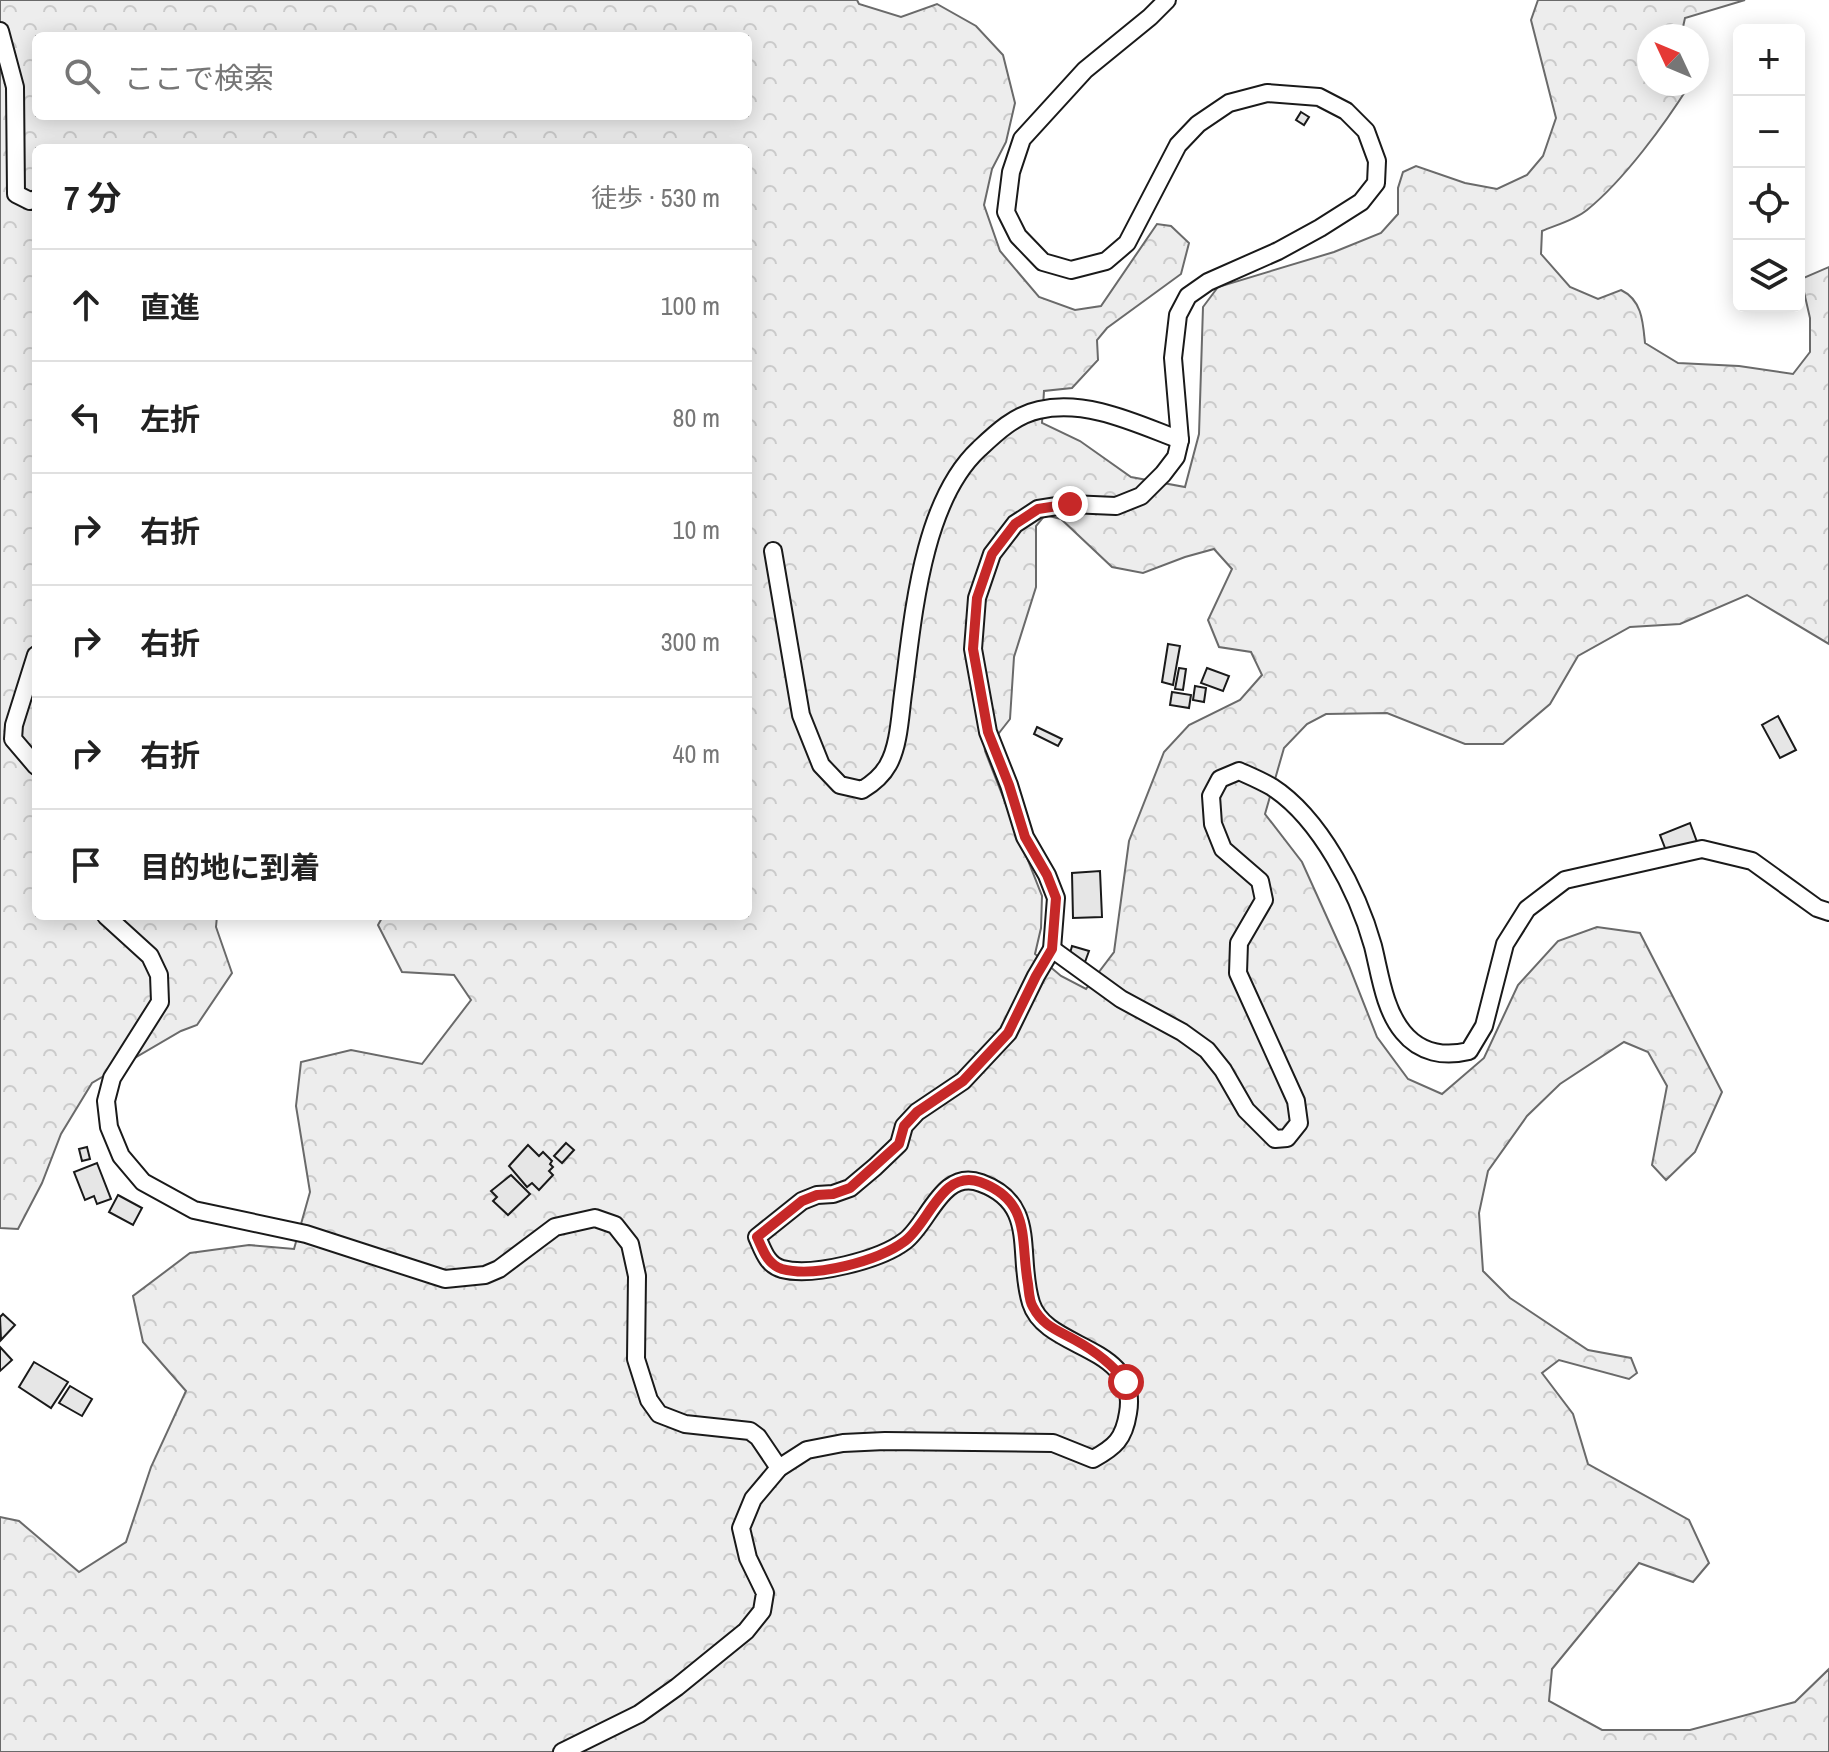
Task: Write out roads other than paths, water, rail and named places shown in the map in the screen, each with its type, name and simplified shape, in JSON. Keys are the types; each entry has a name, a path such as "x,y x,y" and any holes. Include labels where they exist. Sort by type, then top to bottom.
{"street":[{"path":"562,1752 639,1714 746,1631 762,1611 765,1593 748,1558 741,1528 753,1499 779,1468 807,1450 843,1443 885,1441 1053,1443 1093,1459 1114,1447 1125,1427 1130,1394 1126,1382 1114,1366 1074,1340 1048,1328 1032,1305 1020,1219 1011,1198 995,1189 979,1182 958,1182 945,1190 906,1241 845,1267 781,1269 766,1258 757,1237 802,1201 850,1188 899,1144 904,1126 917,1112 963,1081 1008,1033 1052,949 1056,898 1025,837 988,732 973,649 977,598 992,554 1015,524 1038,509 1070,504 1116,506 1141,496 1176,457 1180,440 1173,358 1178,315 1188,296 1208,282 1278,251 1361,202 1376,183 1377,161 1366,131 1346,111 1319,97 1267,93 1229,103 1198,124 1178,145 1127,243 1106,261 1071,270 1043,262 1018,236 1006,212 1011,172 1022,139 1085,70 1167,0"},
{"path":"0,31 15,87 16,194 32,200"},
{"path":"773,551 801,715 821,765 840,785 862,790 873,784 888,765 898,730 919,572 945,501 967,460 1003,427 1037,410 1065,407 1118,416 1180,440"},
{"path":"32,668 14,725 13,739 32,761"},
{"path":"1052,949 1121,999 1182,1032 1207,1050 1223,1070 1246,1110 1275,1139 1287,1138 1299,1123 1296,1101 1238,973 1239,943 1264,900 1260,881 1223,849 1213,824 1211,796 1220,779 1239,771 1273,788 1311,821 1342,872 1369,933 1390,1012 1404,1033 1427,1052 1458,1054 1469,1051 1484,1026 1505,944 1527,909 1565,880 1702,849 1752,861 1817,908 1829,912"},
{"path":"110,920 150,956 159,975 160,1002 112,1078 106,1101 109,1127 121,1156 143,1182 194,1210 306,1234 445,1279 485,1275 499,1269 555,1227 595,1218 615,1225 630,1244 637,1276 636,1359 649,1400 659,1414 685,1424 750,1431 758,1437 779,1468"}]}
